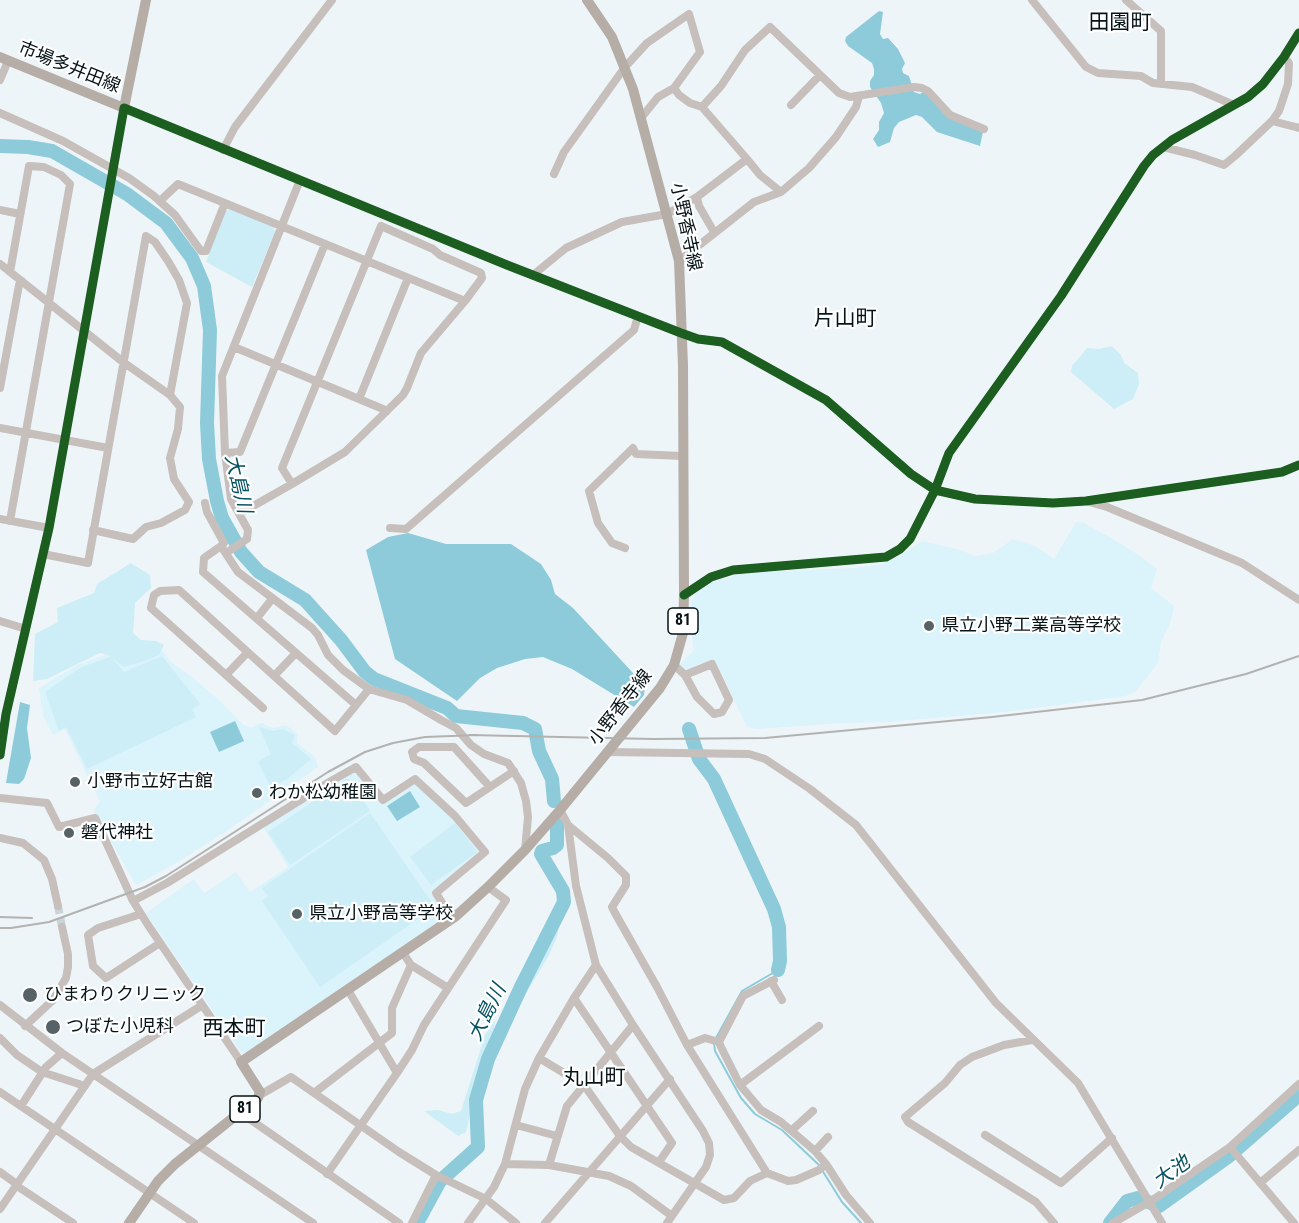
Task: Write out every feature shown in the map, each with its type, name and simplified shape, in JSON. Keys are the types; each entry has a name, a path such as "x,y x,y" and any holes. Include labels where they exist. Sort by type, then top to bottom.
{"main road":[{"name":"市場多井田線","path":"4,59 124,108 146,0"},
{"name":"小野香寺線","path":"241,1062 456,916 488,887 560,810 660,688 674,665 683,633 684,595 679,261 625,67 612,37 587,0"},
{"name":"81","path":"129,1223 166,1172 241,1113 260,1095 241,1062"}],"street":[{"path":"224,150 235,127 332,0"},
{"path":"1032,0 1086,67 1098,73 1141,76 1153,83 1192,87 1234,105"},
{"path":"1126,0 1161,31 1161,84"},
{"path":"554,174 564,152 625,67 647,43 689,14 700,52 674,88 658,97 641,118"},
{"path":"702,107 721,86 744,50 770,27 839,93 850,97 914,87 928,91 950,115 984,129"},
{"path":"684,595 711,577 733,570 886,557 900,549 910,538 935,490 949,453 1061,296 1144,166 1163,147 1191,128 1234,105 1263,84 1299,33"},
{"path":"1163,147 1224,165 1272,121 1279,111 1286,93 1289,63 1284,57"},
{"path":"0,80 4,59"},
{"path":"791,105 820,75"},
{"path":"674,88 690,103 702,107 760,175 781,192"},
{"path":"679,261 754,202 781,192 808,168 836,137 863,95"},
{"path":"0,755 6,714 49,528 124,108 681,333 698,339 722,342 826,400 902,466 935,490 975,499 1053,503 1086,501 1282,472 1299,465"},
{"path":"0,113 63,141 160,201 175,215 201,251 206,252 225,203"},
{"path":"1272,121 1299,128"},
{"path":"533,275 566,248 622,222 667,214 697,197 747,159"},
{"path":"10,272 29,165 44,167 61,175 70,184 10,521"},
{"path":"300,180 222,376 225,453 231,499 248,530 247,539 204,558 203,572 356,705"},
{"path":"160,201 178,184 465,301"},
{"path":"697,197 699,206 714,232"},
{"path":"0,210 20,214"},
{"path":"239,514 292,484 345,452 386,412 408,388 421,353 465,301 482,278 481,273 381,226 282,468 292,484"},
{"path":"44,554 88,563 146,236 155,242 168,261 179,280 187,303 170,395"},
{"path":"225,453 240,452 325,244"},
{"path":"0,264 123,362 170,395 180,407 178,429 170,458 174,479 189,502 185,510 161,523 146,527 133,539 93,530"},
{"path":"359,399 408,278"},
{"path":"0,388 19,285 22,281"},
{"path":"390,528 406,530 634,330 638,316"},
{"path":"234,347 386,412"},
{"path":"0,428 108,448"},
{"path":"625,548 612,543 598,523 588,491 633,448 636,454 682,456"},
{"path":"1086,501 1242,563 1299,600"},
{"path":"205,503 207,512 224,543 224,549 238,572 312,628 328,655 343,670 369,689 407,700 456,728 471,745 484,754 508,763 521,783 526,801 525,850"},
{"path":"0,519 49,528"},
{"path":"262,708 151,608 154,595 160,591 178,590 336,731 369,689"},
{"path":"257,618 273,599"},
{"path":"0,621 26,629"},
{"path":"226,675 247,653"},
{"path":"274,676 295,654"},
{"path":"674,665 685,675 697,697 714,714 722,712 729,700 712,664 685,675"},
{"path":"489,786 454,747 419,747 412,752 414,759 424,763 466,803 514,771"},
{"path":"608,752 749,754 765,759 810,789 856,825 996,1003 1078,1083 1151,1201 1162,1223"},
{"path":"133,901 357,767 383,801 416,779 455,816 485,852 436,893 444,906 456,916"},
{"path":"0,798 47,803 59,827 95,818 133,901 201,1006 241,1062"},
{"path":"505,1164 549,1166 609,1176 621,1181 669,1220 696,1184 708,1161 708,1143 670,1079 596,965 576,886 568,825 560,810"},
{"path":"568,825 626,876 626,885 612,907 687,1045 767,1173 788,1181 796,1180 823,1167"},
{"path":"0,838 16,840 29,846 44,860 52,879 58,906"},
{"path":"327,1174 412,1050 424,1025 506,900 488,887"},
{"path":"141,914 98,928 88,935 93,966 106,978 160,943"},
{"path":"26,1026 53,1000 66,978 68,954 62,927"},
{"path":"403,953 411,965 448,988"},
{"path":"314,1093 392,1033 392,1008 411,965"},
{"path":"468,1223 494,1187 505,1164 525,1089 539,1058 596,965"},
{"path":"716,1041 743,996 772,980 782,1000"},
{"path":"348,990 396,1073"},
{"path":"574,998 672,1143 659,1162"},
{"path":"0,1005 62,1053 199,1145 301,1219 313,1223"},
{"path":"0,1209 93,1074 201,1006"},
{"path":"549,1166 567,1106 633,1025"},
{"path":"740,1085 819,1026"},
{"path":"0,1038 16,1055 42,1072 85,1086"},
{"path":"687,1045 705,1038 716,1041 740,1085 761,1110 792,1130 815,1151 823,1167 870,1223"},
{"path":"1032,1040 1004,1045 972,1057 960,1065 932,1096 904,1117 908,1122 1036,1202 1054,1223"},
{"path":"21,1106 42,1072 62,1053"},
{"path":"539,1058 584,1085 620,1136 631,1147 724,1200 734,1198 750,1181 767,1173"},
{"path":"260,1095 291,1077 436,1175 486,1199 516,1223"},
{"path":"545,1223 670,1079"},
{"path":"1113,1223 1151,1201 1230,1147 1299,1084"},
{"path":"0,1092 194,1223"},
{"path":"792,1130 813,1110"},
{"path":"241,1113 399,1223"},
{"path":"516,1125 557,1136"},
{"path":"985,1135 1060,1184 1112,1138"},
{"path":"815,1151 828,1137"},
{"path":"1230,1147 1295,1219"},
{"path":"1260,1182 1299,1150"},
{"path":"0,1172 70,1222"},
{"path":"412,1223 436,1175"}],"shaded area":[{"path":"230,209 273,226 275,232 252,287 206,262 225,212"},
{"path":"1112,346 1121,355 1124,363 1138,373 1139,384 1133,399 1114,409 1071,372 1072,366 1087,348 1099,349"},
{"name":"県立小野工業高等学校","path":"1076,522 1084,523 1111,538 1157,569 1151,588 1174,606 1170,624 1161,642 1158,663 1136,691 1126,696 1004,712 886,722 756,729 747,727 716,662 710,661 688,671 681,667 680,664 694,650 691,631 688,628 690,602 710,583 743,573 855,568 882,564 900,556 922,541 976,556 993,553 1013,539 1035,546 1054,559"},
{"path":"131,563 150,575 151,588 135,603 133,633 141,640 156,641 164,645 159,655 124,667 112,658 124,672 162,656 200,704 192,709 196,717 87,769 66,727 59,731 45,692 80,668 112,656 100,653 47,679 33,681 35,634 58,622 57,608 94,593 97,584"},
{"path":"161,649 171,662 220,701 245,726 252,727 261,723 273,728 286,725 298,734 297,743 315,757 318,767 222,834 136,885 93,810 100,802 65,729 53,735 43,716 39,688 77,665 111,653"},
{"path":"259,727 273,731 283,729 295,735 292,743 311,759 287,779 271,787 258,762 271,754"},
{"name":"県立小野高等学校","path":"349,773 357,774 384,803 416,781 454,817 482,852 432,891 442,908 450,915 248,1054 241,1052 146,913 194,879 204,893 236,872 250,892 288,867 263,827"},
{"path":"348,778 370,811 290,865 268,832"},
{"path":"370,813 435,907 320,987 262,901 268,896 262,888"},
{"path":"455,823 477,852 431,885 410,857"},
{"path":"556,922 559,926 557,937 520,1004 528,979"},
{"path":"495,1020 494,1033 481,1066 466,1132 458,1136 424,1111 438,1110 452,1114 461,1111 485,1035"}],"water":[{"path":"879,11 883,12 880,34 883,39 888,38 898,49 905,63 903,73 909,76 914,92 920,94 924,91 951,119 983,132 980,146 937,132 922,117 916,115 899,122 894,128 890,142 878,147 873,139 879,130 879,122 884,113 881,103 870,87 874,69 872,63 848,46 845,41 846,37"},
{"path":"408,533 446,544 511,544 541,564 551,580 555,594 573,608 645,686 644,695 634,707 572,669 543,657 525,659 497,668 480,678 457,701 395,659 366,550 388,537"},
{"path":"20,702 30,705 27,728 31,758 24,779 19,784 6,783"},
{"path":"235,721 244,741 219,752 210,732"},
{"path":"410,791 420,807 397,821 387,806"}],"waterway":[{"name":"大島川","path":"0,146 52,151 127,194 166,223 192,258 204,286 210,330 207,423 209,459 222,518 241,552 259,572 305,600 341,640 365,672 374,679 447,708 456,716 523,723 535,729 539,751 552,779 554,801"},
{"path":"689,729 699,759 714,779 774,909 779,927 778,970"},
{"name":"大島川","path":"417,1223 440,1181 478,1147 476,1100 488,1059 564,902 563,891 541,854 542,851 557,845 557,820"},
{"path":"716,1038 742,991 778,970"},
{"path":"714,1043 715,1051 741,1098 755,1114 782,1130 819,1165"},
{"name":"大池","path":"1110,1223 1127,1201 1138,1198 1159,1206 1229,1156 1299,1095"},
{"path":"822,1170 842,1202 861,1223"}],"tunnel":[{"path":"58,906 62,927"}],"railway":[{"path":"469,735 653,739 765,738 992,717 1142,700 1246,674 1299,656"},
{"path":"0,928 49,922 145,887 166,876 328,772 365,752 393,743 425,737 478,735"},
{"path":"0,917 32,918"}],"cycle path":[{"path":"684,595 711,577 733,570 886,557 900,549 910,539 935,490 949,453 1061,296 1144,166 1153,155 1172,140 1248,97 1263,84 1299,33"},
{"path":"0,755 6,714 49,528 124,108 507,265 681,333 698,339 722,342 826,400 911,474 935,490 975,499 1053,503 1086,501 1282,472 1299,465"}],"place":[{"name":"県立小野工業高等学校","path":"929,626"},
{"name":"小野市立好古館","path":"75,782"},
{"name":"わか松幼稚園","path":"257,793"},
{"name":"磐代神社","path":"69,833"},
{"name":"県立小野高等学校","path":"297,914"},
{"name":"ひまわりクリニック","path":"30,995"},
{"name":"つぼた小児科","path":"53,1027"}],"district":[{"name":"田園町","path":"1120,24"},
{"name":"片山町","path":"845,320"},
{"name":"西本町","path":"234,1030"},
{"name":"丸山町","path":"594,1079"}]}
